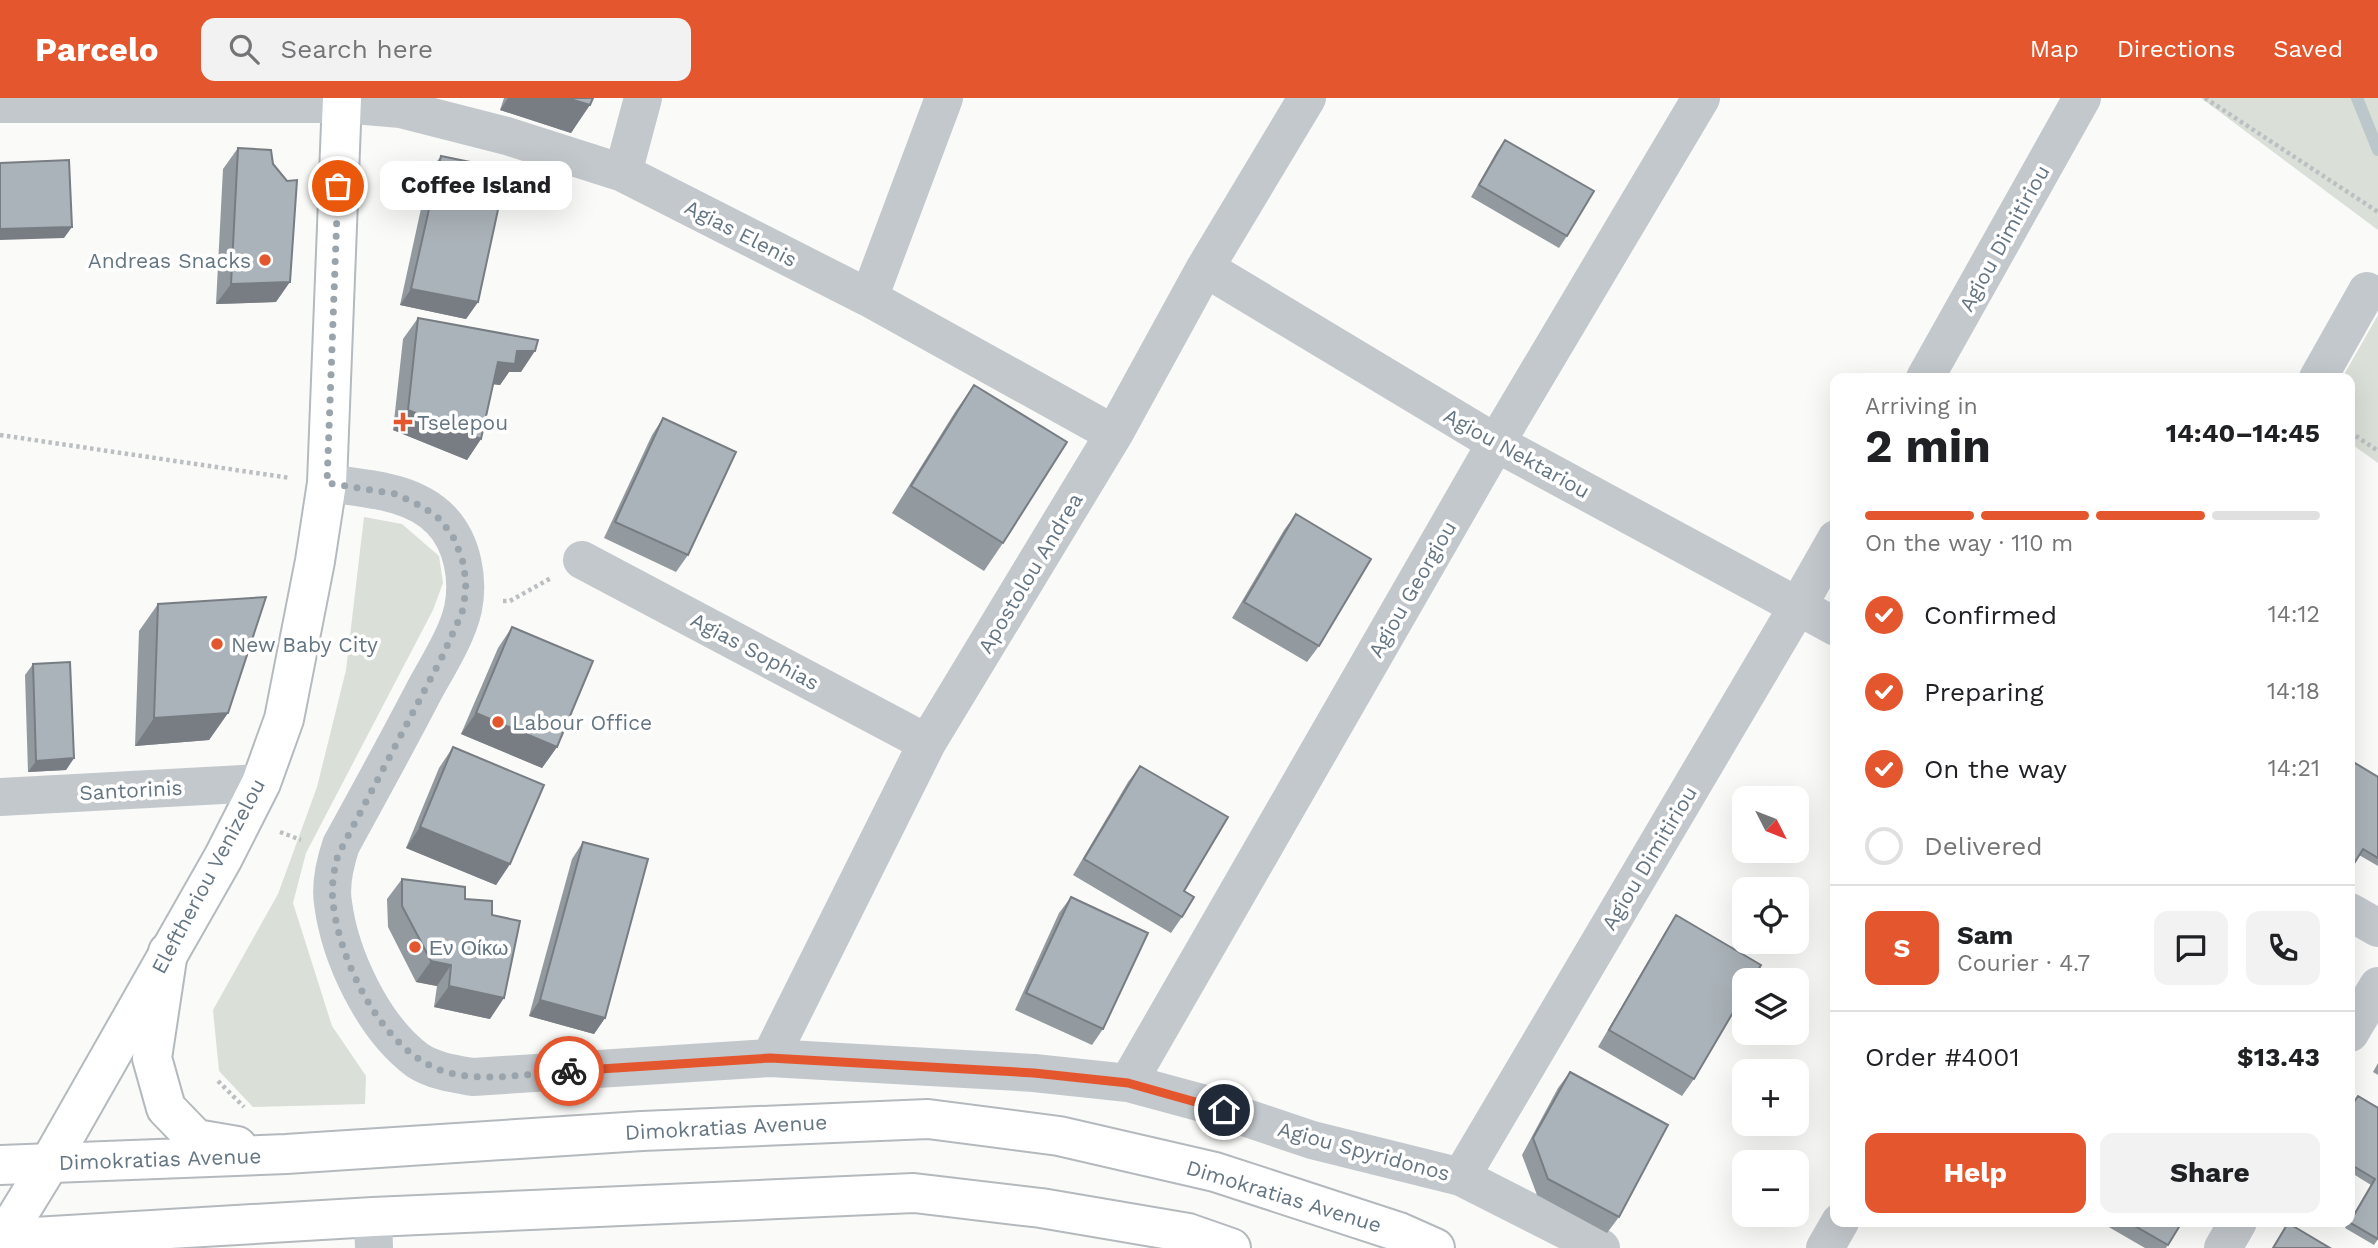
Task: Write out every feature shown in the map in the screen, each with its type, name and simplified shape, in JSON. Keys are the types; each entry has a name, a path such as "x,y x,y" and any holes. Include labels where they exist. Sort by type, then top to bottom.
{"main road":[{"name":"Eleftheriou Venizelou","path":"2,1240 49,1164 168,952 204,894 261,783 284,719 315,561 327,483 342,101"},
{"path":"168,952 152,1058 166,1108 196,1139 286,1154"},
{"name":"Dimokratias Avenue","path":"0,1165 286,1154 642,1130 929,1119 1059,1136 1215,1172 1399,1232 1435,1248"},
{"path":"2,1240 373,1232 914,1193 1068,1212 1188,1233 1231,1248"}],"street":[{"path":"623,173 643,98"},
{"path":"869,298 944,98"},
{"name":"Apostolou Andrea","path":"770,1058 927,743 1114,434 1205,268 1307,98"},
{"name":"Agiou Georgiou","path":"1128,1083 1496,443 1701,98"},
{"name":"Agiou Dimitiriou","path":"1928,373 2082,98"},
{"name":"Agias Elenis","path":"0,103 342,101 401,108 507,136 623,173 869,298 1114,434"},
{"name":"Agiou Nektariou","path":"1205,268 1496,443 1830,624"},
{"path":"2321,373 2367,291"},
{"name":"Agiou Spyridonos","path":"327,483 396,494 423,507 441,520 455,540 464,565 466,590 462,613 442,657 338,855 334,870 333,902 344,948 365,999 402,1046 419,1062 445,1072 473,1077 770,1058 1034,1073 1128,1083 1202,1103 1312,1140 1461,1177 1601,1248"},
{"name":"Agiou Dimitiriou","path":"1461,1177 1830,549"},
{"name":"Agias Sophias","path":"583,559 927,743"},
{"name":"Santorinis","path":"0,797 261,783"},
{"path":"2355,915 2378,928"},
{"path":"2355,1025 2378,986"},
{"path":"1825,1248 1837,1227"},
{"path":"2223,1248 2235,1227"}],"path":[{"path":"2205,98 2378,212"},
{"path":"0,435 327,483"},
{"path":"2355,435 2378,451"},
{"path":"463,605 510,601 583,559"},
{"path":"244,817 338,855"},
{"path":"218,1081 244,1107 254,1111"}],"shaded area":[{"path":"2201,98 2378,98 2378,230"},
{"path":"2378,315 2378,463 2355,447 2355,373 2345,373"},
{"path":"364,517 402,524 439,556 443,583 433,610 306,853 293,903 332,1026 366,1076 365,1104 253,1107 219,1071 213,1010 278,894 317,787 346,670"}],"building":[{"path":"567,98 593,98 590,105"},
{"path":"1505,140 1594,191 1567,236 1479,185"},
{"path":"238,148 271,150 273,164 287,181 297,180 290,282 231,284"},
{"path":"441,156 490,166 487,178 504,182 478,302 411,289"},
{"path":"69,160 72,227 0,229 0,163"},
{"path":"418,318 538,340 535,351 517,351 515,364 498,362 481,439 408,410"},
{"path":"974,385 1067,442 1003,543 911,486"},
{"path":"663,418 736,452 688,555 615,522"},
{"path":"1296,514 1371,559 1319,646 1244,602"},
{"path":"266,597 228,713 154,718 158,604"},
{"path":"512,627 593,661 557,747 476,713"},
{"path":"70,662 74,758 36,761 33,664"},
{"path":"453,747 544,785 510,864 420,827"},
{"path":"2355,763 2378,777 2378,858 2363,849 2355,862"},
{"path":"1140,766 1228,817 1184,891 1194,897 1182,917 1084,859"},
{"path":"583,842 648,859 605,1018 540,1000"},
{"path":"402,879 465,887 465,899 492,901 492,915 520,921 504,998 449,986 451,965 431,961 402,906"},
{"path":"1071,897 1148,933 1103,1029 1026,993"},
{"path":"1676,915 1732,948 1732,954 1742,954 1761,965 1759,968 1732,968 1732,1014 1694,1079 1609,1030"},
{"path":"1570,1072 1668,1125 1619,1217 1548,1179 1533,1138"},
{"path":"2358,1096 2378,1108 2378,1239 2355,1226 2355,1213 2375,1179 2355,1167 2355,1100"},
{"path":"2137,1227 2179,1227 2168,1245"},
{"path":"2286,1227 2295,1227 2330,1248 2273,1248"}],"waterway":[{"path":"2357,98 2378,150"}],"way so far":[{"path":"338,186 327,483 396,494 423,507 441,520 455,540 464,565 466,590 462,613 442,657 341,845 334,870 333,902 344,948 365,999 386,1028 419,1062 445,1072 473,1077 569,1071"}],"place":[{"name":"Coffee Island","path":"338,186"},
{"name":"Andreas Snacks","path":"265,260"},
{"name":"Tselepou","path":"403,422"},
{"name":"New Baby City","path":"217,644"},
{"name":"Labour Office","path":"498,722"},
{"name":"Εν Οίκω","path":"415,947"}],"route":[{"path":"569,1071 770,1058 1034,1073 1128,1083 1224,1110"}]}
